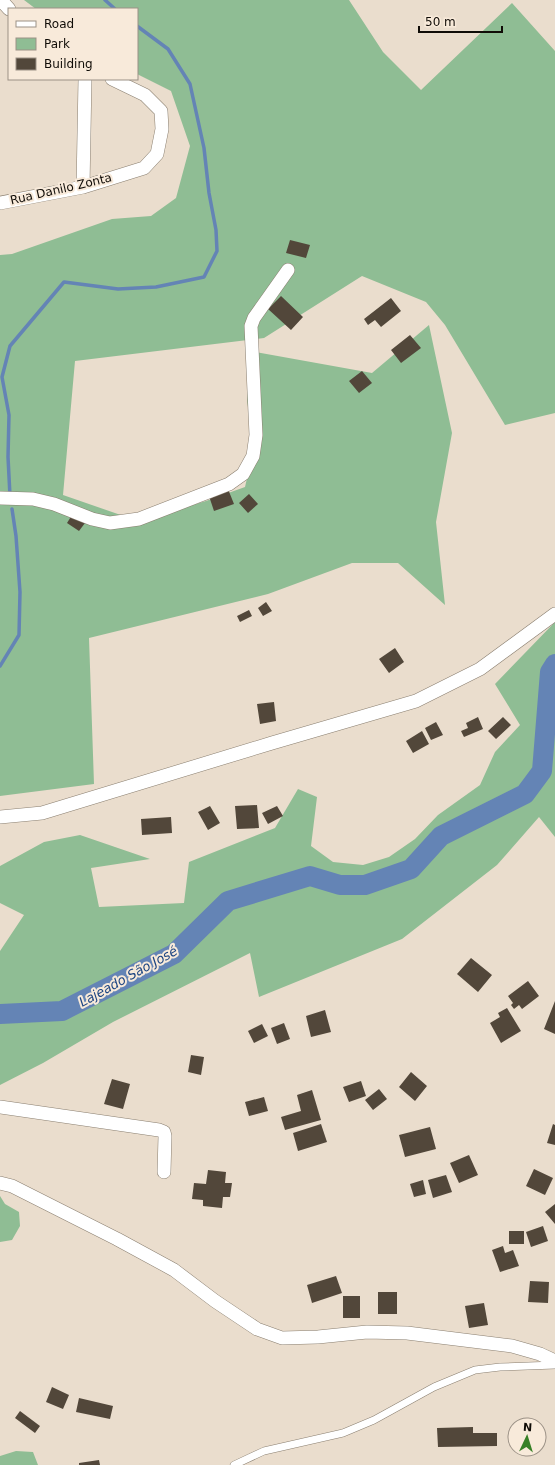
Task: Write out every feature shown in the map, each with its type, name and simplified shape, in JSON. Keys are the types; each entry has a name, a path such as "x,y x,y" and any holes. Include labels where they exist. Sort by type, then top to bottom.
{"street":[{"path":"1,0 8,8"},
{"path":"0,11 1,0"},
{"path":"83,187 85,80"},
{"name":"Rua Danilo Zonta","path":"0,203 83,187 144,168 157,154 162,129 161,112 145,95 114,80"},
{"path":"0,498 33,499 54,504 92,519 110,523 139,519 229,484 243,474 253,456 256,435 251,326 254,318 288,270"},
{"path":"0,817 42,813 416,701 480,669 555,614"},
{"path":"0,1107 159,1130 164,1132 165,1136 164,1172"},
{"path":"0,1183 12,1186 117,1239 168,1267 257,1329 282,1338 318,1337 367,1332 407,1333 512,1346 540,1354 555,1361"}],"lane":[{"path":"234,1465 264,1451 343,1433 374,1420 434,1387 475,1370 500,1367 555,1365"}],"green space":[{"path":"24,0 349,0 383,52 421,90 512,3 555,51 555,413 505,425 445,325 426,302 362,276 264,338 75,361 63,495 138,521 206,501 245,487 254,448 247,400 250,351 372,373 429,325 452,433 436,522 445,605 398,563 352,563 268,594 89,638 94,784 0,796 0,255 12,254 112,219 151,216 176,198 190,146 171,91 138,74 138,8 35,8"},
{"path":"555,622 555,837 539,817 497,865 402,939 259,997 250,953 113,1022 43,1063 0,1085 0,951 24,915 0,903 0,866 44,842 80,835 150,859 91,868 99,907 184,903 189,862 275,828 298,789 317,797 311,846 333,862 363,865 389,857 415,839 438,815 480,785 495,752 520,725 495,684"},
{"path":"0,1196 5,1204 19,1212 20,1226 12,1240 0,1242"},
{"path":"16,1451 33,1452 38,1465 0,1465 0,1456"}],"building":[{"path":"290,240 310,245 306,258 286,253"},
{"path":"281,296 303,317 291,330 268,309"},
{"path":"391,298 401,311 381,327 375,320 368,325 364,319"},
{"path":"410,335 421,348 401,363 391,350"},
{"path":"362,371 372,383 359,393 349,381"},
{"path":"228,489 234,504 214,511 209,496"},
{"path":"249,494 258,504 248,513 239,503"},
{"path":"72,515 85,523 79,531 67,523"},
{"path":"266,602 272,611 263,616 258,608"},
{"path":"249,610 252,616 240,622 237,616"},
{"path":"395,648 404,662 389,673 379,659"},
{"path":"274,702 276,721 260,724 257,704"},
{"path":"478,717 483,729 464,737 461,731 468,728 466,723"},
{"path":"503,717 511,725 496,739 488,731"},
{"path":"436,722 443,735 431,740 425,728"},
{"path":"422,731 429,744 413,753 406,741"},
{"path":"257,805 259,828 237,829 235,806"},
{"path":"210,806 220,823 208,830 198,812"},
{"path":"277,806 283,816 268,824 262,813"},
{"path":"171,817 172,833 142,835 141,819"},
{"path":"471,958 492,975 478,992 457,974"},
{"path":"528,981 539,996 522,1009 519,1005 514,1009 511,1005 513,1003 508,996"},
{"path":"555,1001 555,1034 544,1029"},
{"path":"507,1008 521,1031 501,1043 490,1023 500,1017 498,1013"},
{"path":"325,1010 331,1032 311,1037 306,1016"},
{"path":"284,1023 290,1039 277,1044 271,1028"},
{"path":"262,1024 268,1036 254,1043 248,1031"},
{"path":"191,1055 204,1057 201,1075 188,1072"},
{"path":"411,1072 427,1086 415,1101 399,1087"},
{"path":"112,1079 130,1084 123,1109 104,1104"},
{"path":"361,1081 366,1096 349,1102 343,1087"},
{"path":"379,1089 387,1099 373,1110 365,1100"},
{"path":"312,1090 321,1120 285,1130 281,1117 301,1111 297,1095"},
{"path":"264,1097 268,1111 249,1116 245,1102"},
{"path":"321,1124 327,1142 298,1151 293,1133"},
{"path":"553,1124 555,1125 555,1145 547,1143"},
{"path":"430,1127 436,1149 405,1157 399,1135"},
{"path":"469,1155 478,1175 459,1183 450,1163"},
{"path":"534,1169 553,1178 545,1195 526,1186"},
{"path":"208,1170 226,1172 225,1183 232,1183 230,1197 223,1197 222,1208 203,1206 203,1200 192,1199 194,1183 206,1184"},
{"path":"446,1175 452,1192 433,1198 428,1180"},
{"path":"423,1180 426,1194 414,1197 410,1184"},
{"path":"555,1204 555,1224 545,1212"},
{"path":"543,1226 548,1241 531,1247 526,1232"},
{"path":"509,1231 524,1231 524,1244 509,1244"},
{"path":"503,1246 505,1253 513,1250 519,1266 500,1272 492,1250"},
{"path":"336,1276 342,1293 312,1303 307,1285"},
{"path":"530,1281 549,1282 548,1303 528,1302"},
{"path":"378,1292 397,1292 397,1314 378,1314"},
{"path":"343,1296 360,1296 360,1318 343,1318"},
{"path":"484,1303 488,1325 469,1328 465,1306"},
{"path":"52,1387 69,1395 63,1409 46,1402"},
{"path":"79,1398 113,1406 110,1419 76,1412"},
{"path":"20,1411 40,1426 35,1433 15,1418"},
{"path":"473,1427 473,1433 497,1433 497,1446 438,1447 437,1428"},
{"path":"99,1460 100,1465 79,1465 79,1463"}],"waterway":[{"path":"105,0 114,8"},
{"path":"10,496 8,457 9,415 2,377 10,346 64,282 118,289 156,287 204,277 217,251 216,230 209,193 204,148 190,84 168,49 138,27"},
{"path":"0,666 19,635 20,592 16,536 12,509"},
{"name":"Lajeado São José","path":"0,1014 62,1011 174,954 228,901 310,876 340,885 365,885 411,869 441,836 525,794 542,771 550,672 555,664"}]}
